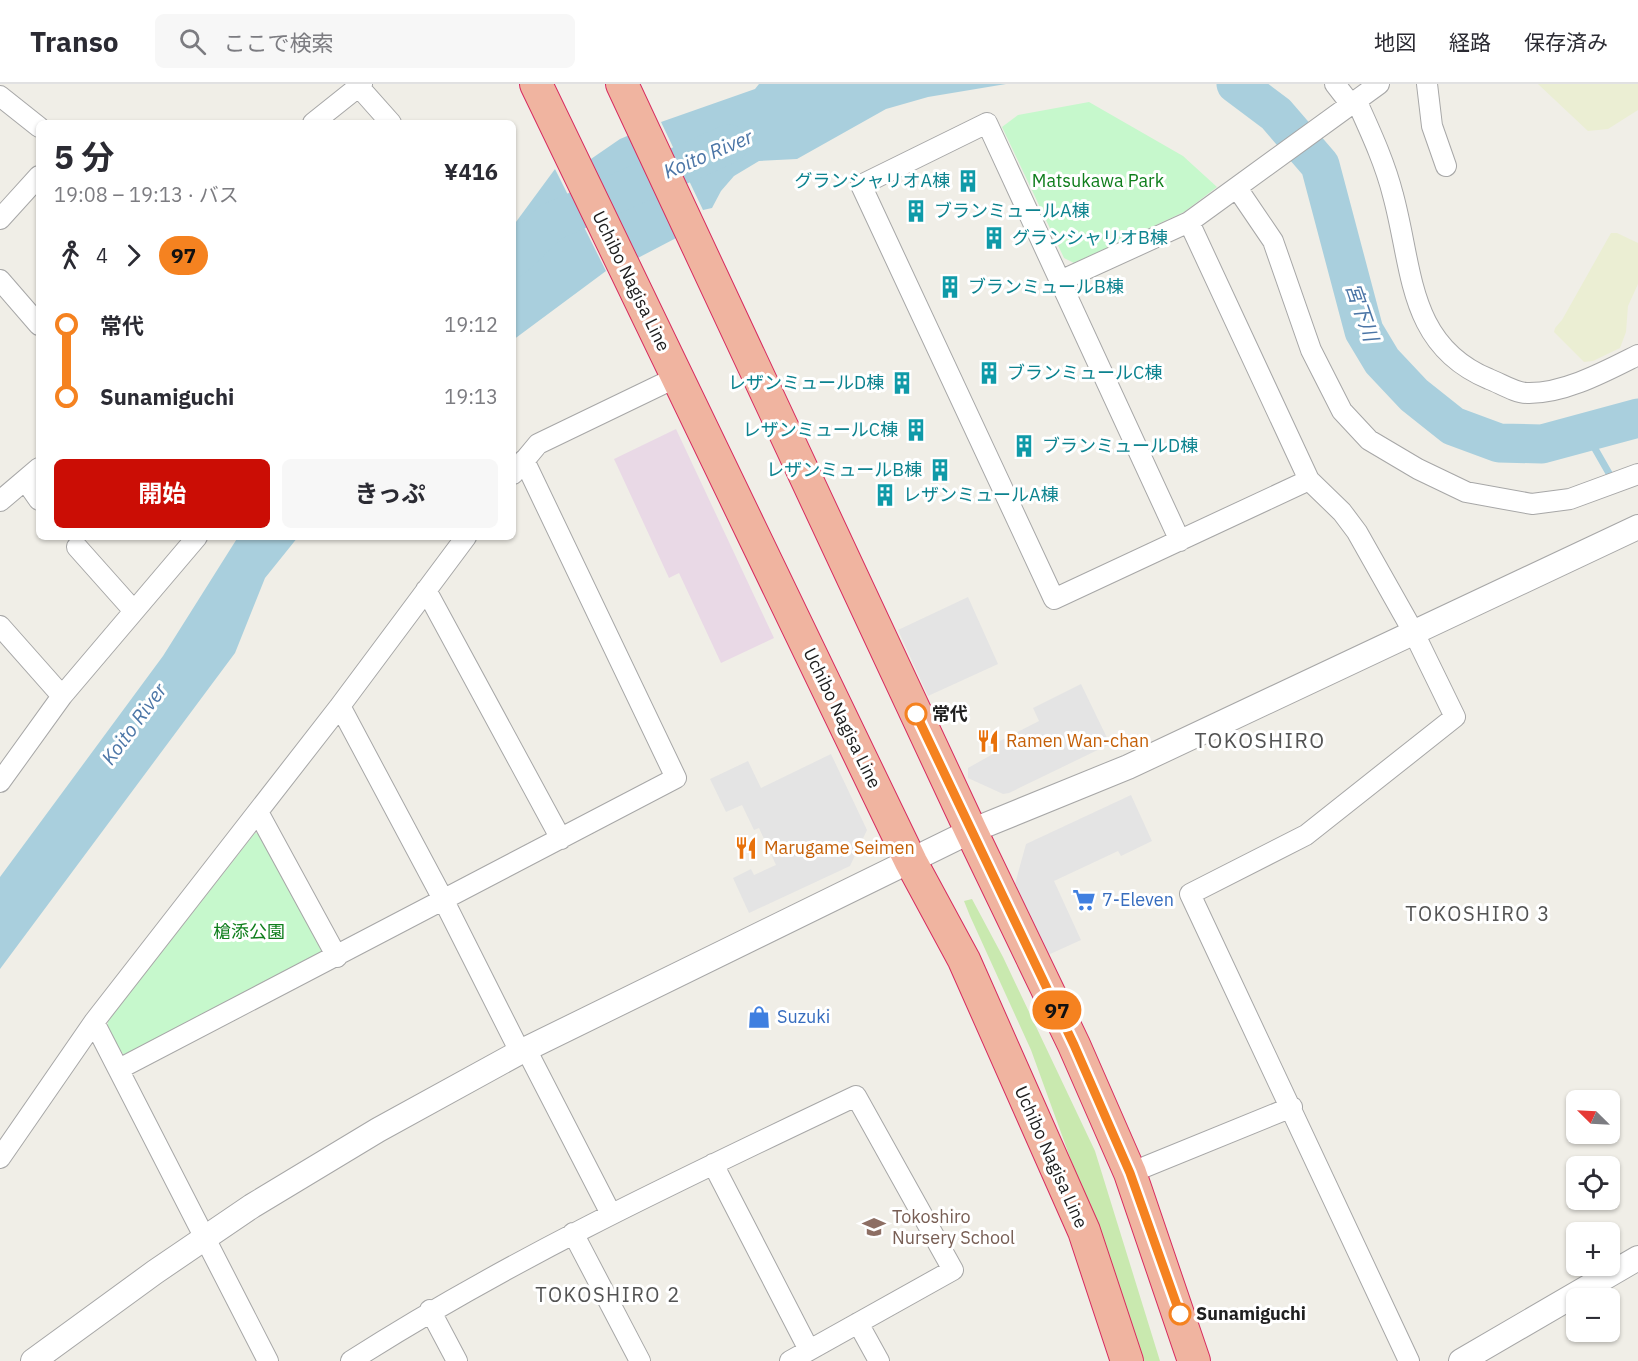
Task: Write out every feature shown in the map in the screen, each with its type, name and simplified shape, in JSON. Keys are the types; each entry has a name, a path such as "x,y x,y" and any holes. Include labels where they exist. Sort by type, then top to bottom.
{"highway":[{"name":"Uchibo Nagisa Line","path":"536,84 911,862 964,960 1084,1230 1127,1361"},
{"path":"622,84 971,831 1074,1045 1130,1173 1194,1361"}],"street":[{"path":"1335,84 1381,156 1394,196 1414,296 1439,346 1474,372 1525,393 1554,390 1638,355"},
{"path":"1060,281 1189,222 1379,84"},
{"path":"1426,84 1432,126 1446,166"},
{"path":"317,120 361,85 389,120"},
{"path":"0,96 36,125"},
{"path":"1180,541 987,123 861,185 1054,599 1180,541 1309,480"},
{"path":"0,219 36,179"},
{"path":"1238,188 1273,241 1311,350 1342,411 1369,440 1418,469 1466,492 1532,504 1570,499 1638,474"},
{"path":"1189,222 1309,480 1342,512 1357,532 1414,633 1455,717 1306,835 1190,894 1292,1107 1409,1361"},
{"path":"2,286 36,322"},
{"path":"119,1069 676,778 518,467 538,444 677,377"},
{"path":"0,501 32,474 36,489"},
{"path":"33,1361 155,1272 252,1206 378,1130 523,1050 971,831 1128,767 1638,527"},
{"path":"0,782 62,696 194,540"},
{"path":"0,1158 94,1022 340,706 464,540"},
{"path":"78,547 134,612"},
{"path":"426,590 561,839"},
{"path":"0,626 62,696"},
{"path":"340,706 611,1214"},
{"path":"258,812 337,957"},
{"path":"94,1022 268,1361"},
{"path":"351,1361 430,1310 573,1233 856,1096 952,1270 790,1361"},
{"path":"1130,1173 1292,1107"},
{"path":"713,1164 809,1350"},
{"path":"573,1233 640,1361"},
{"path":"1461,1361 1638,1258"},
{"path":"430,1310 457,1361"},
{"path":"858,1323 879,1361"}],"shaded area":[{"path":"676,429 774,638 721,663 679,573 669,578 614,459"},
{"path":"968,597 998,664 928,696 898,630"},
{"path":"1081,684 1110,744 1009,793 1003,794 968,778 968,768 1000,750 996,743 1039,721 1033,708"},
{"path":"831,754 867,830 850,866 749,913 733,878 751,869 754,875 776,865 759,828 754,830 742,805 726,812 710,779 748,761 761,788"},
{"path":"1131,795 1152,841 1121,856 1118,851 1054,881 1081,940 1048,955 1015,884 1026,844"}],"green space":[{"path":"1538,84 1638,84 1638,110 1608,129 1588,131"},
{"name":"Matsukawa Park","path":"1089,102 1183,156 1217,187 1184,212 1074,263 1064,258 1002,127 1018,115"},
{"path":"1611,233 1617,233 1638,243 1638,284 1628,306 1626,332 1620,348 1593,361 1584,362 1554,332"},
{"name":"槍添公園","path":"255,833 262,834 322,947 319,958 131,1057 124,1055 107,1032 108,1021"},
{"path":"972,899 1003,957 1095,1151 1160,1361 1144,1361 1031,1050 964,901"}],"water":[{"path":"759,84 1006,84 928,97 886,109 797,159 759,161 734,176 721,191 712,208 703,210 661,122 755,89"},
{"path":"632,134 680,236 634,260 588,161 620,139"},
{"path":"555,169 606,271 516,338 516,222"},
{"path":"236,540 296,540 265,578 235,653 0,969 0,877 163,656"}],"waterway":[{"name":"宮下川","path":"1236,84 1276,114 1320,165 1364,331 1382,361 1414,395 1453,426 1499,443 1542,444 1638,418"},
{"name":"Koito River","path":"516,255 551,222 729,144"},
{"path":"1586,433 1610,475"}],"bus line":[{"name":"97","path":"916,714 1074,1045 1130,1173 1180,1314"}],"place":[{"name":"グランシャリオA棟","path":"968,181"},
{"name":"ブランミュールA棟","path":"916,211"},
{"name":"グランシャリオB棟","path":"994,238"},
{"name":"ブランミュールB棟","path":"950,287"},
{"name":"ブランミュールC棟","path":"989,373"},
{"name":"レザンミュールD棟","path":"902,383"},
{"name":"レザンミュールC棟","path":"916,430"},
{"name":"ブランミュールD棟","path":"1024,446"},
{"name":"レザンミュールB棟","path":"940,470"},
{"name":"レザンミュールA棟","path":"885,495"},
{"name":"常代","path":"916,714"},
{"name":"Ramen Wan-chan","path":"988,741"},
{"name":"Marugame Seimen","path":"746,848"},
{"name":"7-Eleven","path":"1084,900"},
{"name":"Suzuki","path":"759,1017"},
{"name":"Tokoshiro Nursery School","path":"874,1227"},
{"name":"Sunamiguchi","path":"1180,1314"}],"district":[{"name":"TOKOSHIRO","path":"1260,741"},
{"name":"TOKOSHIRO 3","path":"1478,914"},
{"name":"TOKOSHIRO 2","path":"608,1295"}]}
